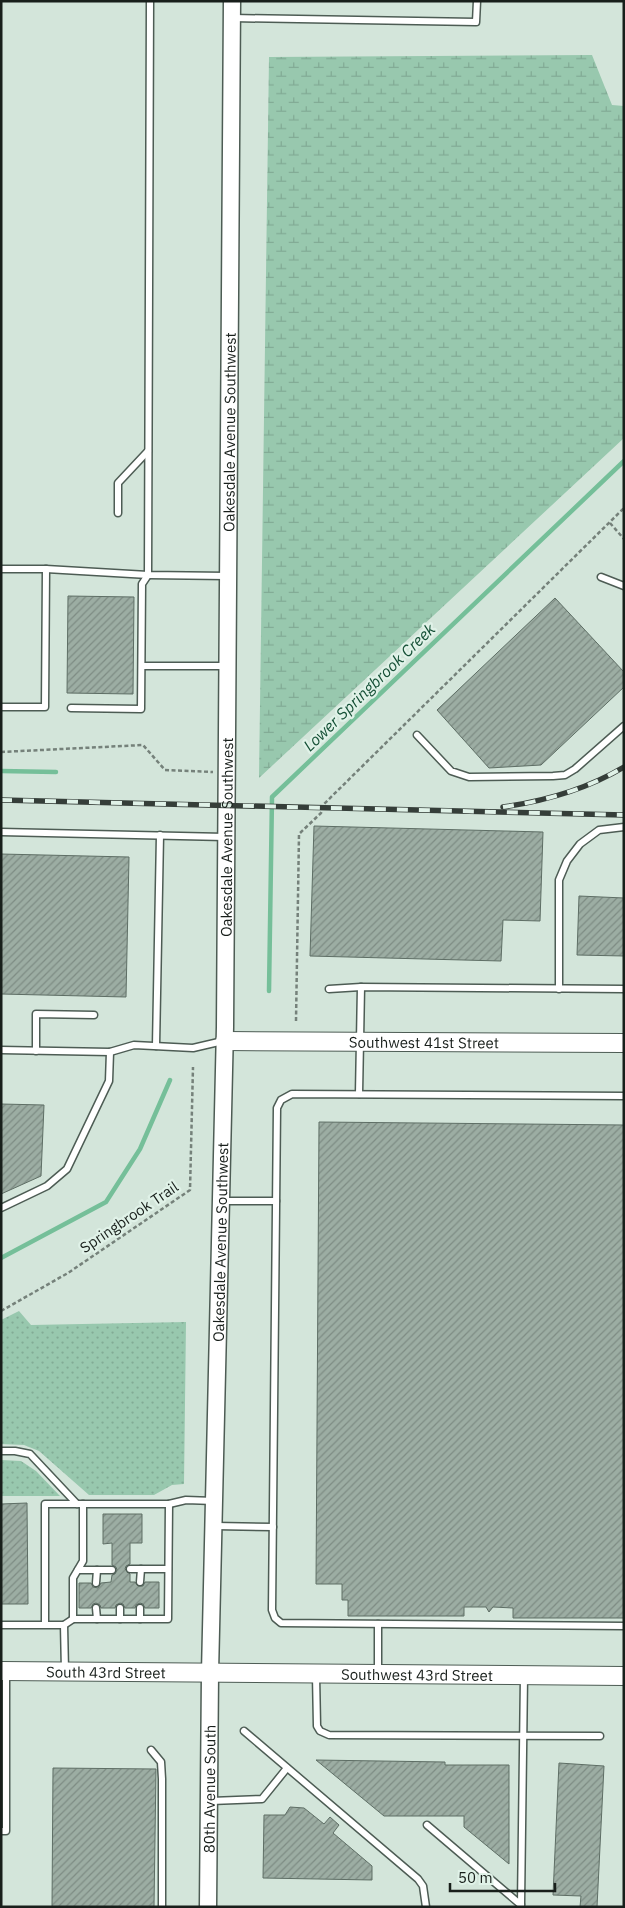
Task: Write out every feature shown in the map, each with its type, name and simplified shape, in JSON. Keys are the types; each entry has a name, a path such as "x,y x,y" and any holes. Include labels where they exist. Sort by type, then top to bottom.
{"main road":[{"name":"Southwest 41st Street","path":"225,1041 624,1042"},
{"name":"South 43rd Street","path":"4,1671 210,1673"},
{"name":"Southwest 43rd Street","path":"210,1673 624,1676"}],"street":[{"name":"Oakesdale Avenue Southwest","path":"210,1673 225,1041 232,1"},
{"name":"80th Avenue South","path":"208,1907 210,1673"}],"lane":[{"path":"71,708 141,709 142,584 148,575 150,1"},
{"path":"232,18 476,22 476,1"},
{"path":"118,514 118,483 148,450"},
{"path":"1,569 228,576"},
{"path":"1,707 45,707 46,569"},
{"path":"601,577 624,586"},
{"path":"142,666 228,666"},
{"path":"417,734 451,771 469,777 553,776 566,775 575,769 624,726"},
{"path":"559,989 559,880 567,861 580,844 600,830 624,827"},
{"path":"1,832 226,837"},
{"path":"156,1046 160,835"},
{"path":"359,1094 361,987"},
{"path":"329,988 624,989"},
{"path":"36,1051 36,1014 94,1015"},
{"path":"1,1050 110,1052 134,1045 193,1048 225,1041"},
{"path":"1,1208 47,1186 66,1169 109,1082 110,1052"},
{"path":"624,1096 292,1094 281,1100 277,1108 272,1610 275,1618 281,1623 624,1626"},
{"path":"221,1200 276,1202"},
{"path":"1,1452 15,1451 30,1454 80,1504 83,1561 73,1578 73,1619"},
{"path":"45,1624 45,1504 169,1504 186,1500 214,1501"},
{"path":"1,1625 64,1624 73,1619 168,1619 169,1504"},
{"path":"214,1526 273,1527"},
{"path":"130,1569 168,1569"},
{"path":"140,1582 141,1569"},
{"path":"78,1570 112,1570"},
{"path":"96,1583 97,1570"},
{"path":"96,1608 96,1619"},
{"path":"120,1608 120,1619"},
{"path":"140,1608 140,1619"},
{"path":"64,1624 65,1671"},
{"path":"378,1624 378,1675"},
{"path":"1,1831 6,1831 4,1671"},
{"path":"316,1674 317,1726 320,1731 329,1735 600,1736"},
{"path":"522,1906 524,1676"},
{"path":"244,1731 418,1879 423,1886 426,1907"},
{"path":"151,1750 161,1762 162,1907"},
{"path":"209,1801 262,1799 287,1768"},
{"path":"427,1825 522,1906"}],"path":[{"path":"609,522 624,538"},
{"path":"1,752 143,745 165,770 227,771"},
{"name":"Springbrook Trail","path":"1,1311 68,1273 190,1190 194,1066"}],"green space":[{"path":"592,55 612,105 624,106 624,438 259,778 269,57"},
{"path":"19,1311 31,1325 186,1322 184,1484 172,1485 154,1495 89,1495 39,1451 24,1445 1,1444 1,1320"},
{"path":"1,1460 21,1461 36,1471 60,1496 1,1496"}],"building":[{"path":"68,596 134,597 133,694 67,693"},
{"path":"555,598 624,672 624,687 541,765 489,768 437,710"},
{"path":"314,826 543,832 540,921 503,920 501,961 310,956"},
{"path":"1,854 129,857 126,997 1,994"},
{"path":"579,896 624,898 624,956 577,955"},
{"path":"1,1104 44,1105 41,1176 1,1194"},
{"path":"319,1122 624,1125 624,1618 513,1618 513,1608 493,1607 489,1612 486,1607 464,1607 464,1616 348,1616 348,1600 342,1600 342,1584 316,1584"},
{"path":"27,1503 28,1604 1,1604 1,1504"},
{"path":"103,1514 142,1514 142,1543 130,1543 130,1564 125,1569 130,1574 130,1582 135,1582 138,1586 143,1586 145,1582 159,1582 159,1608 145,1608 140,1603 135,1608 125,1608 120,1603 115,1608 101,1608 96,1603 91,1608 79,1608 79,1583 91,1583 93,1587 98,1588 101,1583 111,1582 112,1575 117,1570 112,1565 112,1543 103,1544"},
{"path":"316,1760 445,1762 445,1765 509,1765 509,1864 464,1827 464,1816 384,1816"},
{"path":"559,1763 604,1766 597,1907 580,1907 581,1896 553,1895"},
{"path":"53,1768 156,1769 154,1907 52,1907"},
{"path":"290,1807 304,1808 324,1824 330,1817 339,1825 333,1833 372,1866 372,1880 263,1878 264,1815 285,1815"}],"waterway":[{"name":"Lower Springbrook Creek","path":"269,991 272,797 624,461"},
{"path":"1,771 56,772"},
{"name":"Lower Springbrook Creek","path":"1,1258 106,1202 140,1149 170,1080"}],"railway":[{"path":"503,807 534,801 581,788 624,767"},
{"path":"1,800 624,815"}]}
